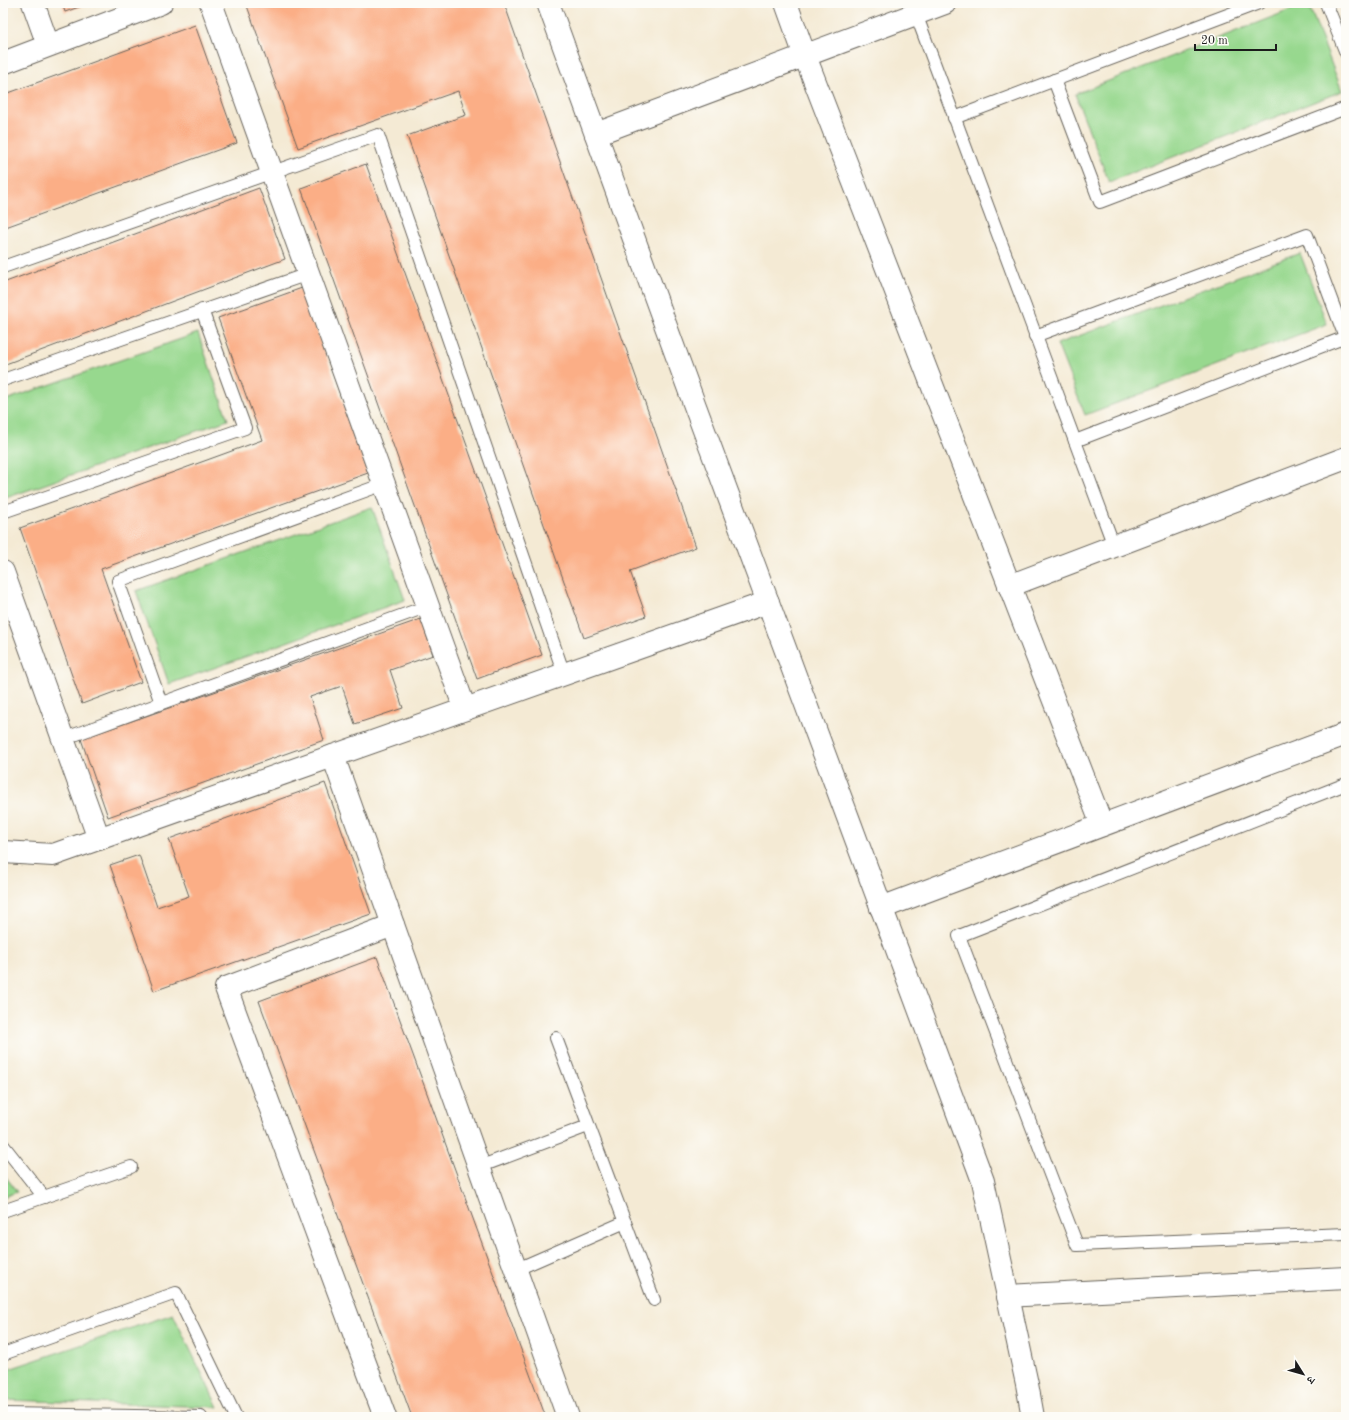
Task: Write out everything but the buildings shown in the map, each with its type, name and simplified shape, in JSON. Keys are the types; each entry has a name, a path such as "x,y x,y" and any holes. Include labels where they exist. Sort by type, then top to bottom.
{"street":[{"path":"33,3 48,46"},
{"path":"3,62 161,3"},
{"path":"211,3 465,709"},
{"path":"548,3 983,1181 1033,1417"},
{"path":"786,3 805,56 1102,825"},
{"path":"596,134 945,3"},
{"path":"1009,586 1346,458"},
{"path":"3,572 98,839"},
{"path":"3,852 53,855 768,602"},
{"path":"881,908 1346,734"},
{"path":"333,756 568,1417"},
{"path":"385,1417 226,988 393,925"},
{"path":"1008,1296 1346,1278"}],"lane":[{"path":"954,118 1259,3"},
{"path":"1326,3 1346,53"},
{"path":"916,14 1114,546"},
{"path":"1054,80 1100,202 1346,108"},
{"path":"3,267 378,135 564,674"},
{"path":"1035,336 1307,235 1345,337 1074,441"},
{"path":"3,380 308,274"},
{"path":"3,512 245,428 202,310"},
{"path":"161,703 118,580 384,484"},
{"path":"63,739 428,606"},
{"path":"1346,784 959,936 1077,1246 1346,1234"},
{"path":"556,1038 654,1300"},
{"path":"479,1167 588,1126"},
{"path":"3,1145 44,1197"},
{"path":"3,1211 131,1167"},
{"path":"516,1270 624,1222"},
{"path":"3,1354 176,1293 236,1417"},
{"path":"3,1414 202,1417"}],"green space":[{"path":"1308,3 1342,91 1109,182 1075,94"},
{"path":"1300,253 1327,324 1085,415 1057,344"},
{"path":"198,333 228,420 3,499 3,401"},
{"path":"372,507 405,600 169,684 136,591"},
{"path":"3,1173 17,1192 3,1197"},
{"path":"173,1314 218,1407 3,1400 3,1371"}]}
